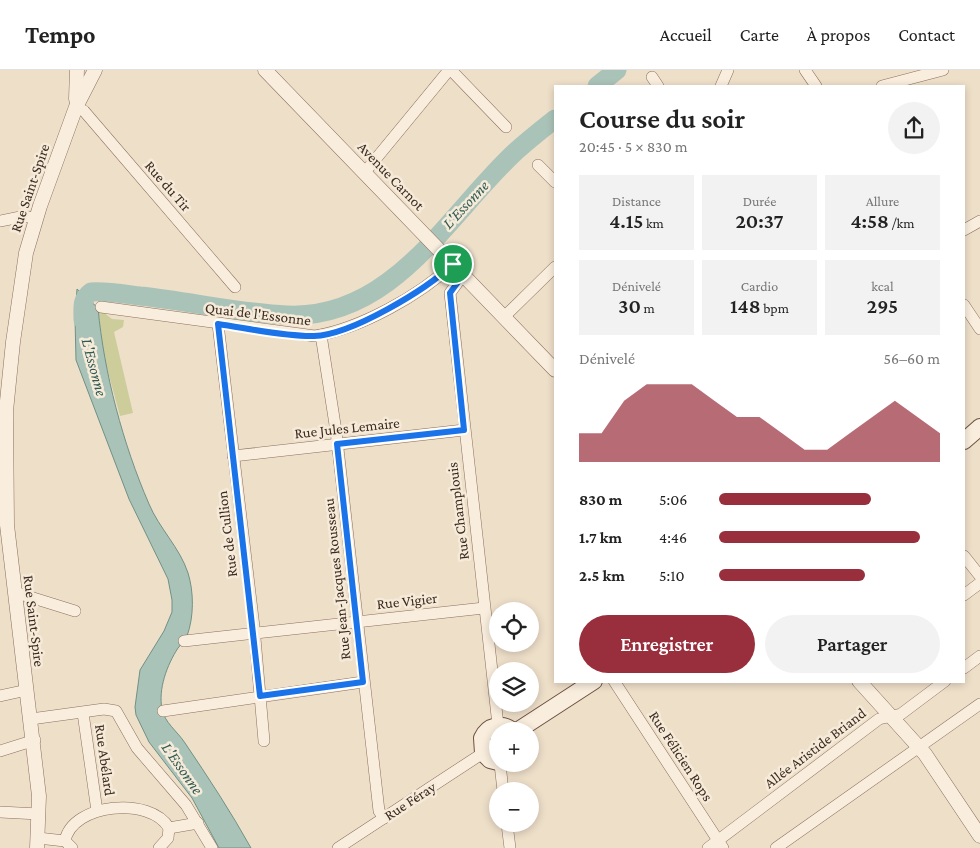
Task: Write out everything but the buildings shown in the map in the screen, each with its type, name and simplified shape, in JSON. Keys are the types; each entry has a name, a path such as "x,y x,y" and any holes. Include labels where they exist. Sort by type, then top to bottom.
{"main road":[{"path":"965,440 980,427"},
{"path":"531,722 591,683"},
{"path":"489,732 484,733 481,743 483,753 489,759"}],"street":[{"name":"Rue Saint-Spire","path":"76,107 77,70"},
{"path":"85,85 88,70"},
{"name":"Rue Saint-Spire","path":"38,843 40,814 34,740 14,592 3,490 3,412 18,297 26,253 36,219 76,107 85,85 94,70"},
{"name":"Avenue Carnot","path":"265,70 365,172 421,232 447,264 463,275 554,369"},
{"path":"365,172 450,70 506,127"},
{"path":"721,85 728,70"},
{"path":"805,70 815,85"},
{"path":"886,85 944,70"},
{"name":"Rue du Tir","path":"76,107 84,111 235,287"},
{"path":"538,165 554,181"},
{"path":"0,221 25,216 36,219"},
{"path":"965,229 980,221"},
{"name":"Rue Champlouis","path":"447,264 484,608 505,722"},
{"name":"Quai de l'Essonne","path":"101,306 307,336 321,335 375,315 447,264"},
{"path":"504,317 554,268"},
{"path":"450,293 463,275"},
{"path":"965,306 980,329"},
{"name":"Rue de Cullion","path":"218,324 254,633 264,741"},
{"name":"Rue Jean-Jacques Rousseau","path":"321,335 337,444 379,811 384,818"},
{"name":"Rue Jules Lemaire","path":"233,456 464,430"},
{"path":"965,557 980,576"},
{"path":"965,594 980,584"},
{"path":"14,592 76,611"},
{"name":"Rue Vigier","path":"184,641 484,608"},
{"path":"965,667 980,656"},
{"path":"163,710 363,682"},
{"name":"Rue Félicien Rops","path":"615,683 720,844"},
{"path":"860,683 920,748 980,836"},
{"name":"Allée Aristide Briand","path":"708,848 720,844 879,719 901,714 942,683"},
{"path":"0,696 27,690"},
{"path":"776,848 980,704"},
{"path":"31,719 109,708 116,711 137,748 186,805 212,848"},
{"name":"Rue Abélard","path":"83,713 97,811"},
{"path":"0,751 34,740"},
{"name":"Rue Féray","path":"338,848 483,753"},
{"path":"38,843 68,845 66,836 76,822 97,811 130,808 146,810 159,817 169,828 168,838 159,848"},
{"path":"0,812 40,814"},
{"path":"169,828 198,823"},
{"path":"508,832 510,848"}],"green space":[{"path":"98,308 112,319 124,320 123,327 114,332 133,413 120,416 104,357"}],"water":[{"path":"77,289 98,308 110,383 131,457 153,513 180,555 190,580 191,621 186,638 174,655 164,677 161,693 163,714 211,782 251,848 219,848 192,798 149,742 136,715 135,707 140,670 164,631 172,612 172,600 168,579 129,499 76,360 75,318"}],"waterway":[{"name":"L'Essonne","path":"598,85 617,70"},
{"name":"L'Essonne","path":"83,320 84,301 91,292 158,298 250,312 287,315 324,312 357,301 388,282 415,259 514,153 554,120"}],"route":[{"path":"453,264 463,275 450,293 464,430 337,444 363,682 260,696 254,627 218,324 307,336 326,334 367,319 391,307 445,272 453,264"}]}
